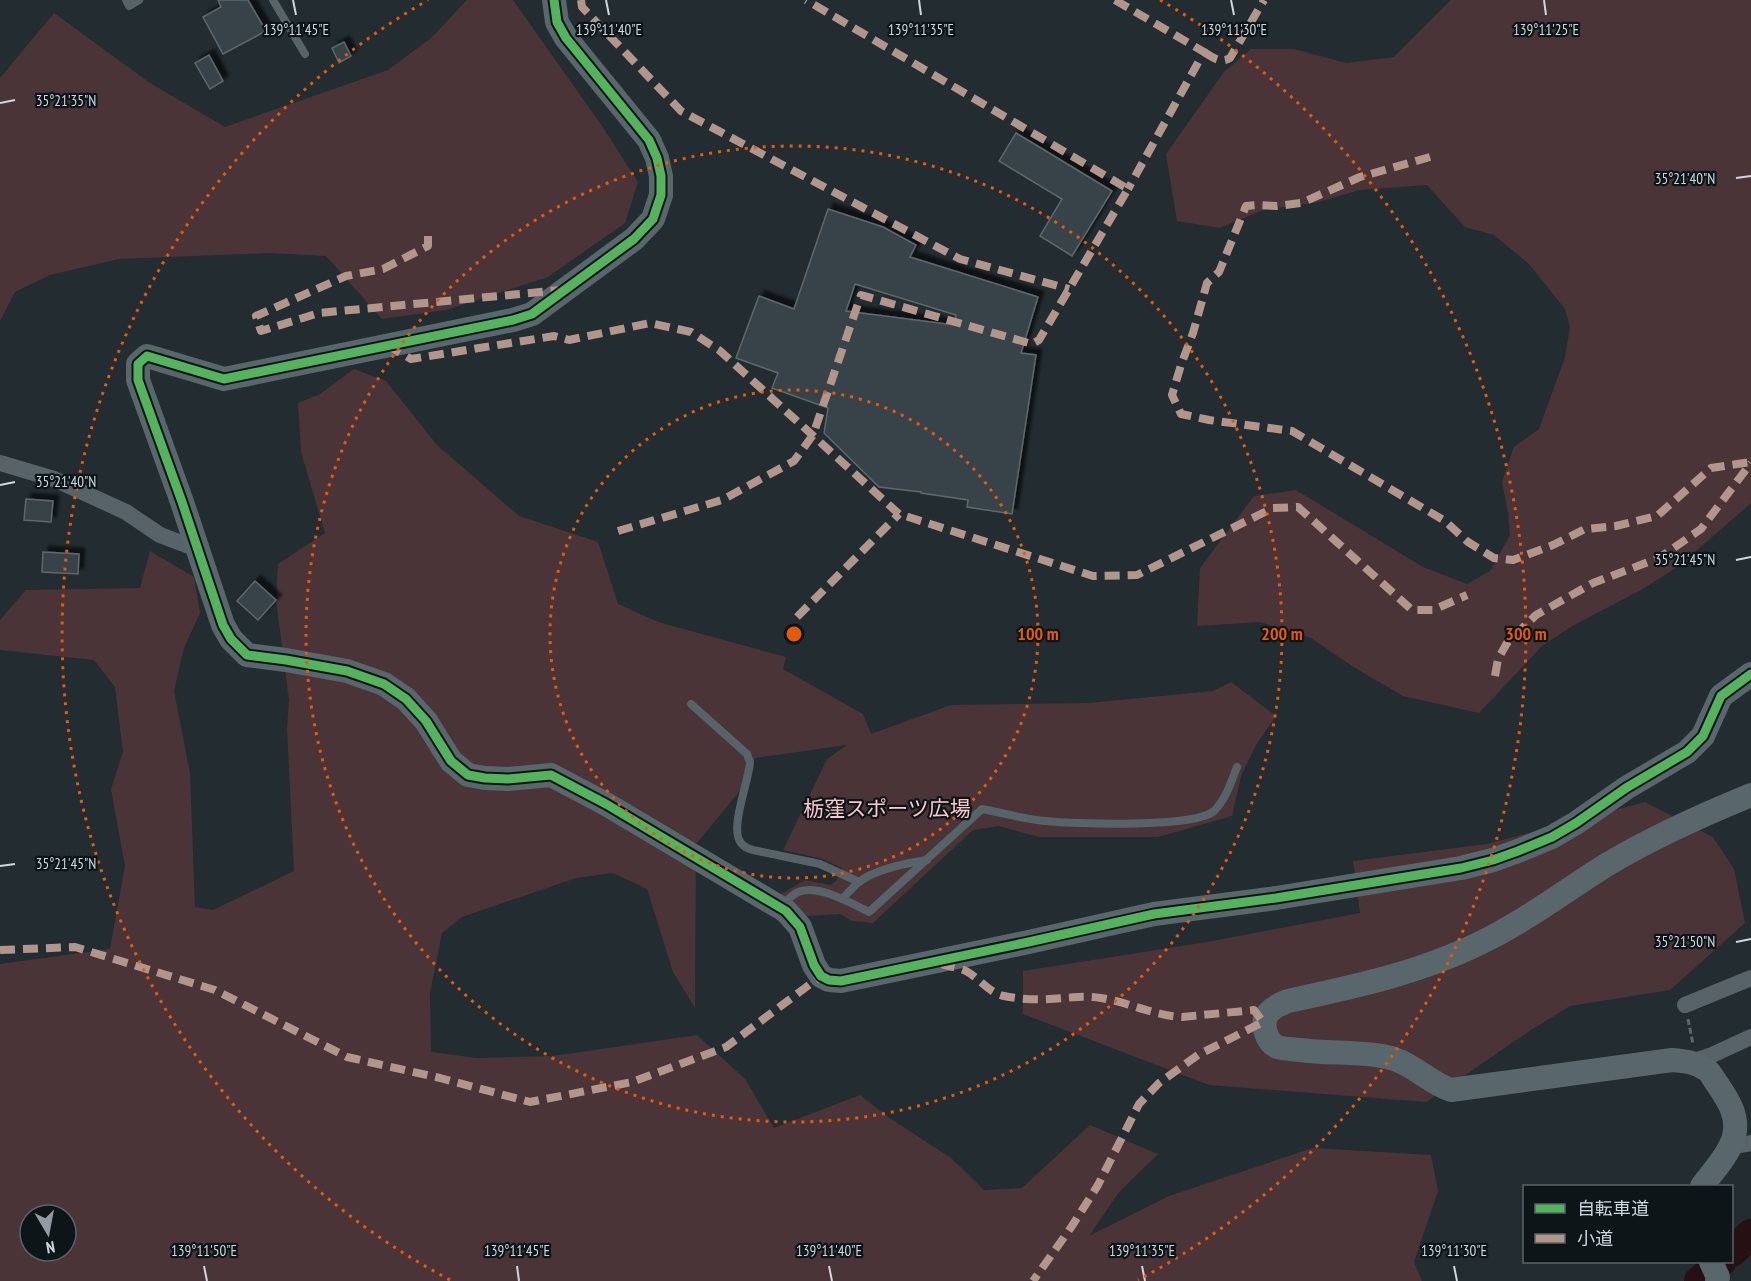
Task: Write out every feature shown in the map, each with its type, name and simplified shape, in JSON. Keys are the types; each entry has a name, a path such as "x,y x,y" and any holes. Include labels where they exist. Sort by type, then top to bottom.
{"street":[{"path":"554,0 557,22 566,38 649,140 657,158 661,176 661,195 653,219 634,239 532,314 513,320 224,379 147,357 138,364 138,380 223,625 231,639 247,655 347,671 384,684 406,699 426,721 451,761 468,775 508,779 551,775 606,804 782,909 800,927 814,965 821,976 829,980 841,981 1154,914 1276,898 1461,868 1518,851 1552,837 1576,823 1626,788 1687,752 1703,736 1721,696 1751,674"},
{"path":"0,463 54,479 126,512 160,536 197,549"},
{"path":"1751,795 1654,839 1617,859 1492,938 1444,959 1390,978 1275,1006 1266,1014 1263,1022 1268,1040 1274,1046 1316,1052 1389,1057 1403,1062 1439,1086 1451,1090 1672,1060 1694,1061 1751,1037"},
{"path":"1685,1005 1751,978"},
{"path":"1694,1061 1708,1071 1730,1105 1734,1116 1734,1137 1741,1145 1703,1185"}],"lane":[{"path":"126,0 129,6 139,0"},
{"path":"273,0 305,54"},
{"path":"690,704 747,754 750,762 737,823 740,842 753,850 820,864 859,882"},
{"path":"782,909 793,895 804,891 821,891 869,912 982,809 1045,821 1132,824 1181,821 1212,813 1227,793 1237,767"},
{"path":"842,899 859,882 874,874 928,860"}],"path":[{"path":"1685,1005 1694,1061"}],"green space":[{"path":"467,0 513,0 602,126 638,182 625,223 548,277 446,310 382,319 326,256 270,253 119,259 50,275 15,292 0,321 0,78 54,13 150,83 225,127 388,70 431,38"},
{"path":"1451,0 1751,0 1751,503 1679,566 1641,590 1574,625 1542,646 1479,713 1403,696 1352,666 1311,638 1260,622 1197,626 1200,568 1254,496 1296,490 1423,567 1467,584 1490,571 1510,535 1502,482 1514,447 1539,429 1565,357 1570,327 1565,309 1529,264 1494,235 1465,227 1427,185 1359,190 1319,202 1263,210 1220,228 1177,221 1166,154 1224,72 1251,49 1294,49 1346,63 1394,57"},
{"name":"栃窪スポーツ広場","path":"354,369 386,381 437,445 519,516 598,542 618,604 658,622 786,657 783,669 863,714 871,734 951,705 1089,703 1213,691 1231,682 1276,716 1256,745 1241,776 1232,816 1158,837 1039,837 998,826 973,830 873,923 852,921 840,914 807,916 795,911 776,897 805,880 830,885 836,881 842,868 823,859 783,850 827,759 847,745 755,758 739,792 696,844 695,1008 673,972 647,889 613,873 576,878 462,917 442,933 430,993 431,1052 477,1058 553,1056 697,1035 745,1079 774,1128 860,1095 888,1117 951,1158 984,1190 1022,1188 1090,1125 1158,1154 1119,1192 1089,1236 1169,1196 1313,1148 1431,1155 1438,1191 1414,1262 1422,1281 0,1281 0,964 110,949 125,866 111,789 123,752 115,687 94,660 0,650 0,620 26,590 140,588 150,551 194,577 200,613 184,648 174,691 190,773 195,907 213,910 294,871 287,729 289,700 276,600 278,564 325,533 301,452 298,403 320,394"},
{"path":"1645,802 1713,837 1734,869 1745,923 1670,990 1570,1006 1426,1102 1209,1085 1023,1014 1023,971 1207,942 1360,913 1353,861 1487,844"}],"building":[{"path":"218,0 248,0 266,31 223,54 203,17 221,7"},
{"path":"344,42 351,56 339,63 332,48"},
{"path":"209,55 223,81 210,89 195,63"},
{"path":"1016,133 1112,191 1072,256 1040,236 1062,199 999,161"},
{"path":"828,209 883,227 916,245 910,257 1038,297 1021,353 1036,355 1012,514 967,507 968,500 879,487 824,433 828,408 772,388 778,373 736,358 759,296 794,309","holes":["855,284 956,315 954,325 846,311"]},
{"path":"26,499 53,501 51,522 24,520"},
{"path":"43,552 79,554 78,574 42,572"},
{"path":"255,581 276,600 258,620 237,601"}],"waterway":[{"path":"1733,1251 1751,1234"},
{"path":"1699,1281 1720,1263"}],"marked path":[{"path":"581,0 582,7 681,111 960,259 1069,289"},
{"path":"618,531 722,500 794,461 813,435 861,295 1032,344 1039,340 1128,189 806,0"},
{"path":"1115,0 1204,52 1128,189"},
{"path":"1204,52 1219,60 1230,58 1264,0"},
{"path":"1430,157 1360,177 1301,203 1246,206 1219,272 1207,283 1181,365 1172,395 1181,414 1292,431 1445,521 1468,542 1494,558 1513,560 1553,545 1585,529 1616,526 1657,516 1711,468 1751,462"},
{"path":"428,236 428,246 383,269 346,276 256,316 261,331 319,313 562,290"},
{"path":"387,345 411,359 554,336 569,340 650,323 691,332 719,350 899,514 1093,576 1137,575 1273,508 1298,507 1412,610 1433,610 1467,595"},
{"path":"1495,676 1498,659 1507,643 1536,615 1593,583 1659,558 1701,529 1751,463"},
{"path":"797,617 899,514"},
{"path":"0,950 75,947 215,990 347,1057 440,1078 530,1102 632,1082 726,1047 821,976"},
{"path":"941,962 944,965 966,971 994,992 1004,996 1034,999 1096,997 1182,1017 1254,1010 1263,1022 1198,1055 1159,1083 1139,1104 1098,1185 1033,1281"}],"cycle path":[{"path":"554,0 557,22 566,38 649,140 657,158 661,176 661,195 653,219 634,239 532,314 513,320 224,379 147,356 138,364 138,380 223,625 231,639 247,655 347,671 384,684 406,699 426,721 451,761 468,775 508,779 551,775 606,804 786,911 800,927 814,965 821,976 829,980 841,981 1154,914 1276,898 1461,868 1493,860 1552,837 1626,788 1687,752 1703,736 1721,696 1751,674"}]}
